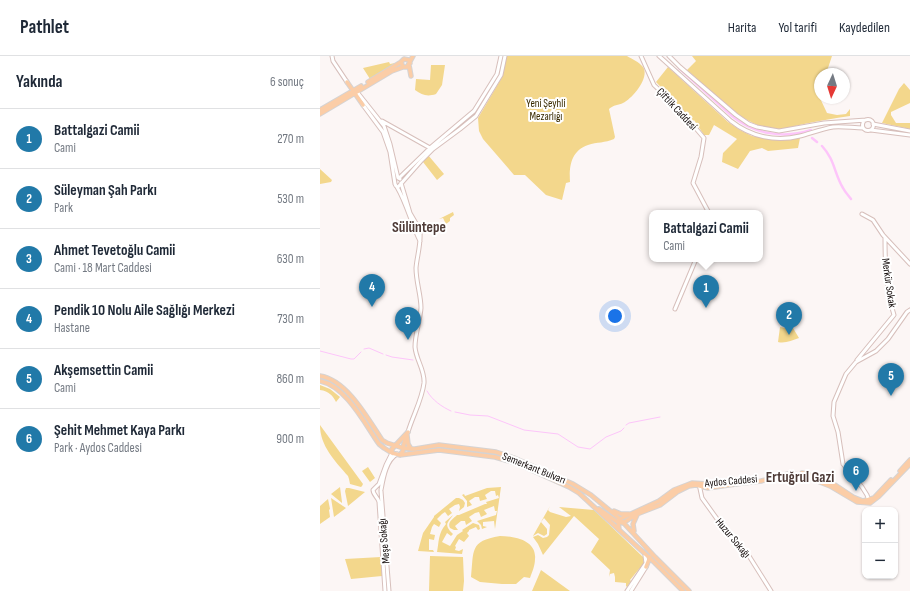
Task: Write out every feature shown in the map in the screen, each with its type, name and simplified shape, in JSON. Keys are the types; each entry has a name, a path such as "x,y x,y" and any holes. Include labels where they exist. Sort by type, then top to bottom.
{"main road":[{"path":"404,59 404,67 411,76 410,64 413,56"},
{"path":"404,59 408,60 410,64"},
{"path":"320,114 404,59"},
{"path":"320,110 396,70 407,67 410,64"},
{"path":"347,82 363,106"},
{"name":"Semerkant Bulvarı","path":"320,376 333,380 345,390 355,401 382,440 387,444 395,447 411,449 439,445 502,454 520,460 573,484 591,495 609,509 619,520 624,522 648,550 690,591"},
{"name":"Semerkant Bulvarı","path":"320,381 331,384 346,398 379,444 392,453 399,454 439,450 498,457 516,463 569,487 592,504 683,591"},
{"path":"392,453 392,449 408,432"},
{"path":"399,454 403,451 402,448 408,432"},
{"path":"408,432 408,444 411,449"},
{"path":"869,502 910,460"},
{"path":"869,502 880,496 910,464"},
{"name":"Aydos Caddesi","path":"624,522 637,514 662,504 682,489 699,485 762,479 786,472 807,474 835,485 859,500 869,502"},
{"name":"Aydos Caddesi","path":"619,520 659,501 680,487 692,483 699,485"},
{"path":"592,504 619,520 619,530"},
{"path":"609,509 621,514 632,513"},
{"path":"637,514 632,526 637,536"},
{"path":"623,534 622,527 624,525 628,526"},
{"path":"646,567 650,560 648,550"},
{"path":"646,567 649,564 655,563"}],"street":[{"path":"332,56 333,61 347,82"},
{"path":"397,187 433,149 462,125 480,104 497,74 501,56"},
{"path":"397,179 430,148 476,116 501,75 505,56"},
{"name":"Çiftlik Caddesi","path":"641,56 654,85 681,110 704,138 692,183 707,210"},
{"path":"659,56 731,121 742,129 757,135 787,139 832,128 863,128 868,131 888,131 910,135"},
{"path":"669,56 736,115 749,124 757,127 779,131 824,123 870,120 873,124 910,131"},
{"path":"354,92 380,120 386,131 397,179 395,184 416,228 420,232"},
{"path":"363,106 383,132 397,179 402,183 410,213 421,242"},
{"path":"380,120 430,148"},
{"path":"863,128 863,123 866,120"},
{"path":"871,130 873,124"},
{"path":"386,131 390,126"},
{"path":"862,214 873,220 885,238 910,264"},
{"path":"408,432 421,398 424,381 421,363 415,347 416,331 421,309 416,268 421,242 420,227 416,228"},
{"name":"Merkür Sokak","path":"869,502 862,487 844,464 838,432 833,416 834,402 846,374 894,315 891,309 885,272 885,238"},
{"path":"675,309 695,262"},
{"path":"856,362 876,351 888,339 910,310"},
{"path":"894,315 903,318"},
{"path":"375,487 378,487 381,490 379,495 372,492 375,487 379,484 392,453"},
{"name":"Meşe Sokağı","path":"389,591 381,490 386,470 392,457 399,454"},
{"name":"Huzur Sokağı","path":"699,485 702,498 725,530 749,556 771,591"},
{"name":"Meşe Sokağı","path":"376,495 379,508 385,591"},
{"path":"627,591 646,563 645,556"},
{"path":"631,591 646,567"}],"green space":[{"name":"Yeni Şeyhli Mezarlığı","path":"507,56 627,56 643,67 645,71 636,92 623,103 609,109 615,137 614,139 588,145 578,151 575,155 572,160 570,170 570,182 566,183 562,200 546,195 525,175 514,175 483,139 479,131 478,118 501,79"},
{"path":"692,56 832,56 828,68 814,68 814,104 823,104 827,113 837,115 846,114 850,109 850,116 782,129 762,127 739,115 716,97 687,70 696,61"},
{"path":"389,62 390,64 395,63 393,66 370,79 363,68"},
{"path":"431,65 445,65 442,85 436,94 425,95 415,90 416,79 430,80"},
{"path":"668,67 728,122 740,130 752,136 776,140 800,138 798,148 768,151 762,148 750,151 738,169 722,162 723,153 737,139 714,125 709,135 704,135 694,120 693,121 656,82"},
{"path":"904,83 910,90 910,103 891,112 891,115 896,123 910,123 910,129 882,123 899,89"},
{"path":"428,155 444,174 437,180 423,162"},
{"path":"320,169 332,180 331,182 320,184"},
{"path":"453,212 454,215 446,224 443,218 439,219"},
{"path":"780,327 789,330 793,328 799,338 786,342 778,342"},
{"path":"320,385 330,389 340,397 336,402 334,398 326,391 320,390"},
{"path":"320,425 363,484 361,487 350,484 348,476 329,453 323,440"},
{"path":"368,467 375,478 370,482 362,471"},
{"path":"340,487 342,502 342,503 331,494"},
{"path":"501,487 495,529 494,521 483,522 483,526 487,527 482,529 481,525 477,521 496,515 497,511 495,511 494,506 484,510 487,514 481,517 479,512 469,517 472,521 466,525 465,521 461,521 455,526 458,530 450,528 450,522 457,515 499,498 498,495 496,496 495,491 491,491 485,495 487,499 480,501 479,497 475,497 469,501 472,505 467,507 467,501 462,495 464,494 465,496 487,488"},
{"path":"346,488 365,492 348,506 345,491"},
{"path":"331,498 346,508 334,517"},
{"path":"456,498 463,500 465,503 464,507 459,511 459,504 455,505 449,509 452,513 448,516 445,512 437,519 441,523 439,527 434,524 432,527 430,534 435,535 434,540 429,539 429,550 433,550 434,552 418,551 423,533 434,516"},
{"path":"328,499 330,517 320,524 320,506"},
{"path":"550,506 548,510 550,512 566,517 571,516 559,507 594,510 643,557 644,563 630,580 631,581 627,587 626,583 615,582 614,573 610,574 609,577 610,570 591,552 599,539 574,516 543,555 533,537 538,535 543,538 549,535 550,525 544,518 541,522 547,529 547,534 544,536 538,533 533,536"},
{"path":"453,515 447,526 453,534 451,536 447,533 442,542 450,546 457,535 463,531 462,530 473,523 479,525 480,529 478,530 476,527 469,530 467,533 469,536 464,542 459,539 455,546 455,550 459,551 463,549 462,554 437,552 440,534 446,524 445,522"},
{"path":"500,536 524,540 532,547 535,553 535,562 530,578 524,577 516,584 502,584 480,582 471,577 473,554 478,544 490,538"},
{"path":"430,556 463,557 463,591 429,591"},
{"path":"381,557 382,576 351,579 345,559"},
{"path":"541,570 570,591 532,591"}],"waterway":[{"path":"679,68 732,116 750,127 760,131 780,134 801,133 811,130"},
{"path":"812,138 817,142"},
{"path":"822,146 830,156 840,182 851,199"},
{"path":"364,349 369,348 383,354"},
{"path":"320,351 351,359 354,359 361,352"},
{"path":"386,355 413,360"},
{"path":"427,391 438,403 451,411"},
{"path":"455,412 488,416 524,430 558,434 578,447 590,449 606,437 621,431 624,428"},
{"path":"626,425 629,423 660,417"}],"place":[{"name":"Pendik 10 Nolu Aile Sağlığı Merkezi","path":"372,307"},
{"name":"Battalgazi Camii","path":"706,308"},
{"name":"Süleyman Şah Parkı","path":"789,335"},
{"name":"Ahmet Tevetoğlu Camii","path":"408,340"},
{"name":"Akşemsettin Camii","path":"891,396"},
{"name":"Şehit Mehmet Kaya Parkı","path":"856,491"}],"district":[{"name":"Sülüntepe","path":"419,227"},
{"name":"Ertuğrul Gazi","path":"800,477"}]}
